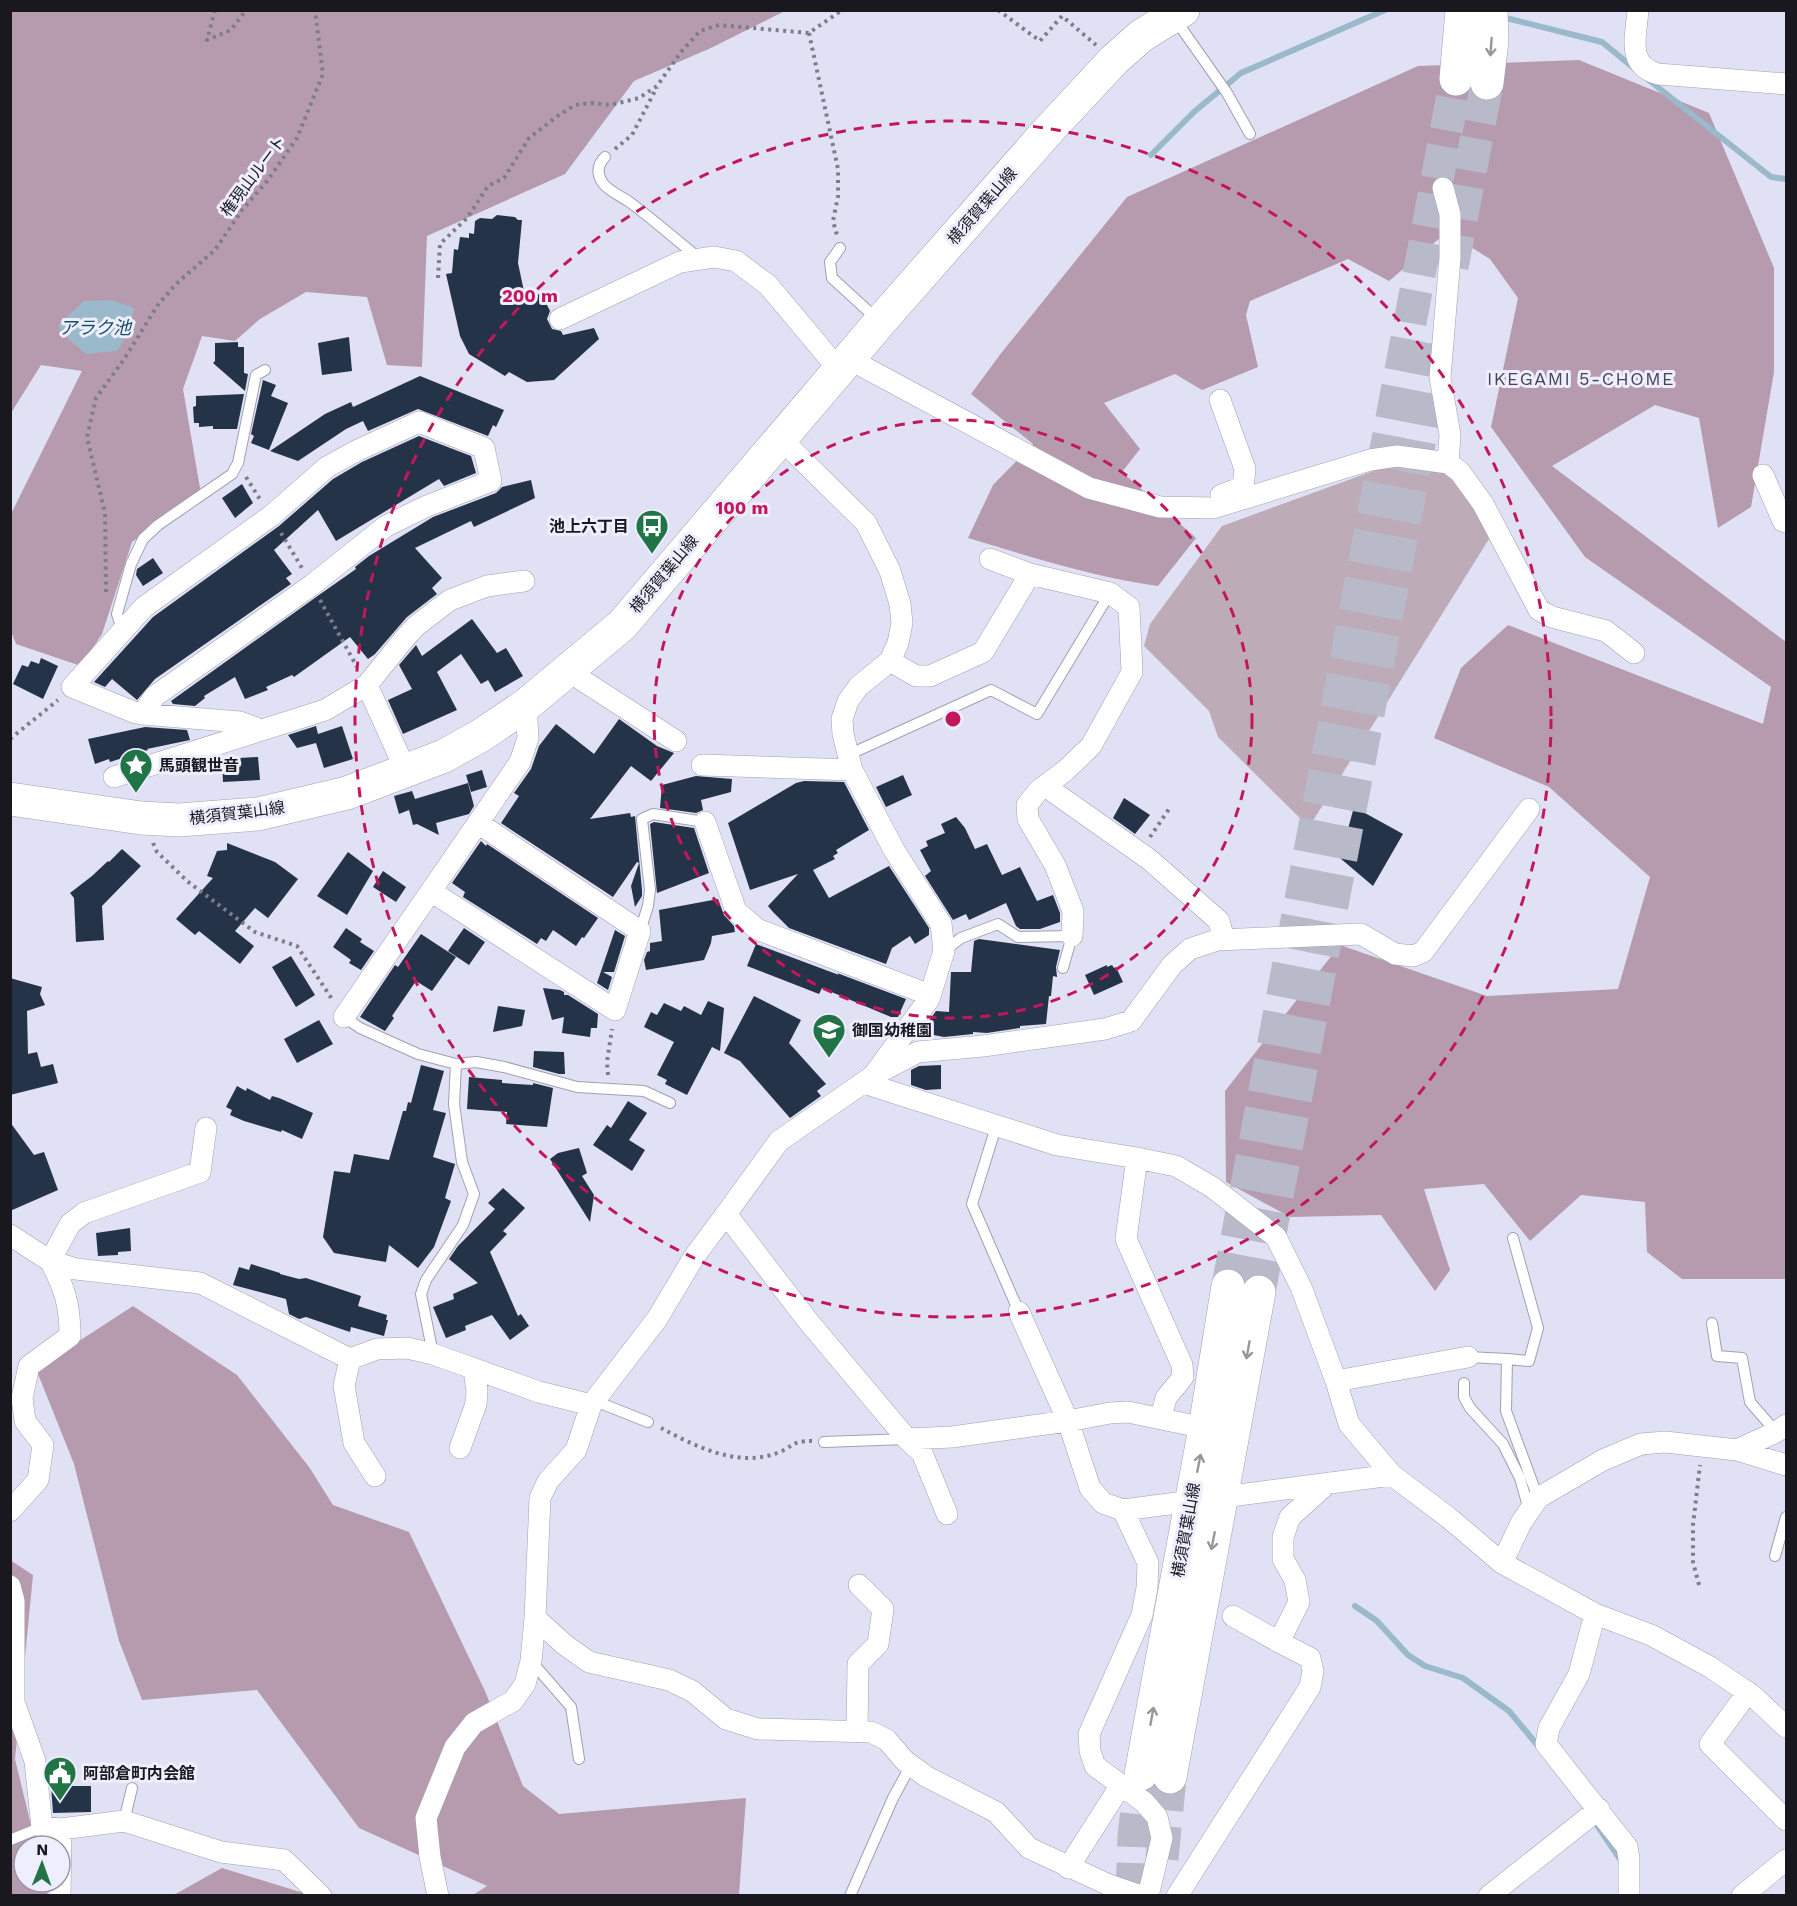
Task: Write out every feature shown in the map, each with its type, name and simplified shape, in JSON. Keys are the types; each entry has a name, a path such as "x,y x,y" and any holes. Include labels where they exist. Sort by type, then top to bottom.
{"main road":[{"path":"1462,10 1472,81 1492,40 1491,10"},
{"name":"横須賀葉山線","path":"10,799 141,818 179,820 258,814 347,793 444,756 480,736 526,705 621,625 880,322 1046,133 1114,60 1141,36 1178,13"},
{"name":"横須賀葉山線","path":"1144,1778 1207,1498 1243,1289 1205,1428 1207,1498"}],"street":[{"path":"1638,10 1635,56 1648,71 1658,74 1786,84"},
{"path":"1443,188 1450,214 1450,258 1440,377 1450,435 1448,463"},
{"path":"560,319 680,262 714,257 736,261 768,285 845,365 1089,488 1160,507 1213,508 1370,460 1398,456 1448,463 1460,472 1483,504 1539,610 1552,617 1606,631 1634,653"},
{"path":"1213,508 1212,499 1243,487 1245,469 1220,400"},
{"path":"142,714 155,696 312,585 386,526 427,506 491,481 484,448 419,422 327,467 271,516 144,607 119,622 72,687 136,713 142,714 240,722 261,730"},
{"path":"780,438 866,523 890,571 900,604 902,623 898,643 890,661 859,686 848,701 842,719 850,763 894,850 941,924 944,951 929,999 869,1080"},
{"path":"1763,475 1783,521 1786,522"},
{"path":"990,558 1030,574 1110,593 1129,607 1132,672 1091,746 1066,770 1038,791 1027,805 1028,819 1055,865 1073,911 1072,936"},
{"path":"890,661 916,676 930,676 983,652 1030,574"},
{"path":"114,777 325,710 367,685 410,632 450,600 487,586 524,581"},
{"path":"568,671 676,741"},
{"path":"367,685 406,771"},
{"path":"345,1017 520,762 528,738 526,705"},
{"path":"702,765 850,763"},
{"path":"1045,786 1140,853 1219,921 1224,939"},
{"path":"438,1896 430,1857 426,1818 455,1747 474,1723 513,1701 525,1684 531,1661 540,1498 548,1481 576,1450 593,1403 657,1319 694,1257 779,1141 869,1080 918,1052 983,1046 1105,1029 1131,1021 1172,965 1190,949 1224,939 1361,934 1395,954 1413,956 1423,952 1529,809"},
{"path":"705,822 736,911 757,929 930,995"},
{"path":"432,892 615,1010 640,931 478,823"},
{"path":"869,1080 996,1126 1057,1144 1176,1166 1212,1187 1276,1237 1301,1287 1336,1381 1349,1424 1392,1475 1449,1518 1502,1563 1595,1614 1651,1635 1710,1668 1748,1692 1786,1727"},
{"path":"50,1261 70,1224 84,1214 200,1172 206,1128"},
{"path":"1137,1158 1126,1239 1182,1365 1183,1377 1166,1398 1161,1417"},
{"path":"726,1214 808,1321 922,1453 947,1514"},
{"path":"10,1235 50,1261 76,1269 200,1283 350,1359 377,1349 407,1347 539,1392 593,1403"},
{"path":"10,1511 38,1480 43,1445 25,1421 22,1398 29,1366 70,1336 70,1311 60,1278 50,1261"},
{"path":"1019,1312 1068,1421 1090,1488 1103,1503 1123,1510 1392,1475"},
{"path":"1336,1381 1468,1357"},
{"path":"350,1359 344,1386 354,1443 375,1476"},
{"path":"460,1448 476,1404 474,1370"},
{"path":"908,1438 952,1437 1128,1412 1161,1417 1205,1428"},
{"path":"1737,1450 1781,1429"},
{"path":"1502,1563 1521,1522 1533,1504 1603,1460 1641,1444 1665,1442 1737,1450 1786,1465"},
{"path":"1279,1642 1299,1602 1295,1580 1283,1559 1283,1537 1290,1516 1328,1483"},
{"path":"1123,1510 1148,1563 1147,1588 1142,1616 1089,1734 1090,1751 1095,1766 1115,1782 1144,1778"},
{"path":"857,1732 858,1664 878,1644 883,1609 859,1585"},
{"path":"10,1586 14,1601 14,1702 35,1761 51,1828 60,1896"},
{"path":"1595,1614 1579,1674 1549,1728 1546,1744 1627,1846 1629,1896"},
{"path":"1177,1896 1310,1687 1313,1671 1310,1658 1233,1616"},
{"path":"535,1618 565,1645 589,1662 669,1680 692,1691 726,1719 758,1729 871,1732 887,1740 911,1765 927,1777 996,1812 1029,1848 1068,1868 1141,1896"},
{"path":"1748,1692 1710,1744 1786,1820"},
{"path":"1068,1868 1144,1778"},
{"path":"1144,1778 1144,1802 1157,1817 1162,1838 1148,1896"},
{"path":"1489,1896 1599,1809"},
{"path":"51,1828 124,1821 220,1852 284,1860 321,1896"},
{"path":"1742,1896 1786,1860"}],"lane":[{"path":"1178,13 1250,134"},
{"path":"605,157 599,164 599,172 602,181 610,190 700,259"},
{"path":"840,248 830,262 832,278 880,322"},
{"path":"119,622 131,564 142,539 158,525 232,474 238,464 256,375 266,370"},
{"path":"850,763 991,690 1037,714 1110,593"},
{"path":"640,931 648,906 650,890 642,819 652,814 705,822"},
{"path":"944,951 961,938 998,924 1018,937 1072,936 1063,969"},
{"path":"345,1017 360,1028 418,1054 456,1064 476,1062 504,1067 577,1087 644,1091 670,1103"},
{"path":"433,1354 421,1294 426,1280 463,1225 474,1194 462,1162 454,1104 456,1064"},
{"path":"996,1126 972,1204 1019,1312"},
{"path":"1468,1357 1529,1361 1538,1328 1513,1238"},
{"path":"1712,1323 1717,1356 1742,1358 1750,1402 1781,1429"},
{"path":"1507,1359 1506,1411 1533,1504"},
{"path":"1464,1383 1464,1397 1503,1444 1533,1504"},
{"path":"593,1403 648,1422"},
{"path":"824,1442 908,1438"},
{"path":"1775,1557 1786,1516"},
{"path":"531,1661 571,1707 579,1759"},
{"path":"850,1896 893,1798 911,1765"},
{"path":"124,1821 132,1788"},
{"path":"10,1840 51,1828"}],"path":[{"path":"215,10 207,40 231,30 246,10"},
{"name":"権現山ルート","path":"119,622 108,611 105,513 87,437 96,398 125,358 157,306 176,284 215,250 242,210 268,180 297,138 323,74 315,10"},
{"path":"605,157 632,135 657,86 681,51 700,31 718,25 809,33 842,10"},
{"path":"998,10 1040,40 1062,16 1114,60"},
{"path":"809,33 838,169 838,196 833,221 840,248"},
{"path":"438,279 440,244 467,218 488,186 504,178 529,138 574,105 591,103 610,105 639,98 657,86"},
{"path":"10,739 72,687"},
{"path":"1140,853 1171,807"},
{"path":"141,818 158,852 187,880 255,932 297,946 345,1017"},
{"path":"608,1089 607,1062 615,1010"},
{"path":"648,1422 699,1448 742,1458 777,1453 798,1441 824,1442"},
{"path":"1699,1585 1693,1562 1693,1525 1703,1446"}],"shaded area":[{"path":"11,11 785,11 711,48 634,81 565,174 427,236 422,367 387,365 367,297 306,292 260,319 235,341 202,336 183,389 201,494 132,542 102,634 81,666 16,644 10,629 12,580 10,516 82,371 41,365 11,413"},
{"path":"1579,60 1709,113 1774,268 1774,372 1751,507 1718,528 1699,418 1655,405 1552,466 1786,642 1786,1279 1682,1279 1647,1252 1645,1202 1581,1195 1530,1241 1484,1184 1424,1189 1450,1270 1435,1291 1381,1215 1290,1217 1226,1182 1225,1091 1340,945 1487,996 1618,989 1650,877 1549,787 1434,738 1461,668 1508,625 1763,724 1771,687 1585,557 1491,427 1518,298 1490,259 1447,232 1389,281 1348,259 1250,301 1246,315 1258,367 1202,390 1175,374 1104,403 1140,449 1122,472 1196,538 1158,586 1086,572 968,538 993,485 1033,444 971,394 1127,197 1418,66"},
{"path":"1395,463 1437,469 1459,479 1494,531 1309,827 1218,737 1209,711 1144,646 1150,624 1222,526"},
{"path":"133,1306 237,1375 309,1467 333,1505 409,1532 485,1691 523,1786 559,1814 746,1798 739,1895 473,1895 487,1886 359,1828 257,1690 142,1700 119,1641 74,1464 36,1369"},
{"path":"10,1560 33,1575 15,1759 33,1834 12,1834 12,1894 48,1895 11,1895"},
{"path":"222,1868 310,1895 172,1896"}],"water":[{"name":"アラク池","path":"112,300 134,308 130,329 117,351 86,354 64,335 58,325 84,301"}],"building":[{"path":"497,215 522,220 518,263 526,301 541,293 550,311 547,319 552,329 561,331 563,335 594,328 599,339 554,380 527,382 509,372 505,376 469,354 460,336 446,274 452,273 454,249 458,250 460,237 469,238 469,233 474,234 475,221 480,218 492,219"},
{"path":"349,337 352,371 322,375 318,343"},
{"path":"238,342 238,347 244,347 244,373 248,374 245,391 213,363 215,343"},
{"path":"420,376 504,410 496,427 493,425 488,436 418,409 368,431 363,421 346,429 298,461 270,451 325,414 351,402 353,407"},
{"path":"263,380 276,385 271,396 288,403 269,450 251,443"},
{"path":"244,394 237,429 213,429 213,426 199,427 199,423 194,423 193,407 196,406 196,396"},
{"path":"419,436 471,456 476,473 444,486 439,479 336,541 318,510 274,550 292,574 286,578 291,584 155,679 137,700 112,679 105,687 94,682 153,617 279,526 333,479 362,462"},
{"path":"531,480 535,498 474,527 471,521 415,548 442,578 432,588 437,594 407,617 368,659 350,637 294,677 292,675 266,687 268,690 245,699 235,677 204,696 205,698 195,706 173,704 171,701 356,569 355,567 369,556 433,517 496,493 502,487"},
{"path":"242,484 253,503 235,518 222,498"},
{"path":"153,558 163,573 143,586 136,575 137,569"},
{"path":"472,619 497,653 506,648 523,676 495,692 488,680 481,684 461,654 437,672 457,710 403,734 388,700 412,689 399,665 416,645 422,656"},
{"path":"41,658 58,666 43,699 13,684 22,665 28,667 31,661 39,664"},
{"path":"619,719 657,746 674,753 651,781 631,766 590,819 630,813 631,817 635,816 642,896 635,907 631,886 639,863 637,862 613,897 501,823 519,796 514,793 531,769 539,746 556,724 594,754"},
{"path":"316,726 318,734 342,726 353,759 324,768 316,743 297,748 288,735"},
{"path":"145,727 187,730 190,740 147,749 110,762 109,759 95,764 88,739"},
{"path":"258,757 260,780 223,782 222,759"},
{"path":"482,770 487,787 471,792 466,775"},
{"path":"903,775 912,795 886,807 876,787"},
{"path":"696,776 732,779 731,792 701,800 703,810 696,813 660,808 662,785"},
{"path":"804,781 844,782 869,830 836,850 838,853 833,856 835,859 813,870 829,898 889,866 929,928 929,935 915,944 910,936 892,948 886,964 789,928 773,912 768,906 798,874 750,890 728,823 796,783"},
{"path":"468,783 474,806 469,814 436,823 439,835 417,824 413,825 409,810 399,814 394,796 412,791 415,799"},
{"path":"1124,798 1150,815 1135,834 1113,818"},
{"path":"1354,807 1403,834 1373,886 1340,858"},
{"path":"956,817 965,828 975,849 987,844 1002,875 1020,867 1037,901 1053,895 1060,913 1060,922 1040,929 1020,929 1016,926 1006,903 969,920 966,914 953,920 925,876 931,871 920,850 928,846 926,841 945,833 941,824"},
{"path":"654,822 694,828 709,873 657,893 650,824"},
{"path":"481,841 598,918 576,946 553,930 546,941 541,938 537,944 463,897 465,892 452,883"},
{"path":"227,843 275,862 298,879 268,918 255,908 235,931 254,946 240,964 199,931 195,935 176,919 213,878 207,876 217,851 227,850"},
{"path":"122,849 141,866 102,906 104,940 76,942 74,898 70,893"},
{"path":"348,852 373,871 347,915 317,896"},
{"path":"383,871 406,887 396,902 373,887"},
{"path":"718,899 724,915 734,926 735,932 712,936 704,960 646,970 644,960 647,952 650,951 650,943 662,941 659,910"},
{"path":"346,928 362,939 360,942 374,951 361,970 349,963 351,960 333,947"},
{"path":"464,928 485,942 469,965 448,951"},
{"path":"615,930 625,936 614,972 603,972 612,977 608,990 597,983"},
{"path":"421,934 456,957 432,991 416,981 392,1016 394,1018 385,1031 360,1017 395,965 398,967"},
{"path":"979,939 1060,950 1056,967 1057,977 1053,976 1051,996 1049,996 1046,1024 944,1037 923,1033 936,1011 949,1012 951,972 971,972 974,941"},
{"path":"756,944 906,999 898,1017 891,1017 822,988 819,994 747,966"},
{"path":"291,956 315,995 296,1007 272,967"},
{"path":"1107,965 1107,967 1112,965 1116,967 1123,982 1094,995 1085,975"},
{"path":"10,978 42,987 40,994 45,1005 27,1011 28,1054 37,1052 41,1067 53,1064 58,1083 10,1095"},
{"path":"543,988 560,990 564,992 564,995 568,995 598,1014 597,1028 591,1028 590,1037 562,1033 564,1017 552,1020"},
{"path":"754,996 801,1020 789,1043 826,1084 817,1091 821,1096 790,1118 740,1061 724,1053"},
{"path":"708,1001 724,1008 720,1051 712,1047 687,1095 665,1084 667,1080 657,1075 674,1042 644,1027 651,1012 657,1015 664,1003 681,1011 684,1006 701,1015"},
{"path":"498,1006 525,1010 522,1026 493,1032"},
{"path":"319,1020 333,1044 297,1063 284,1039"},
{"path":"534,1051 564,1052 565,1074 533,1067"},
{"path":"421,1065 444,1071 433,1110 446,1113 433,1157 455,1164 445,1198 451,1201 434,1247 418,1268 389,1245 386,1262 334,1253 323,1237 334,1171 350,1173 354,1154 389,1160 403,1111 406,1111 408,1102 411,1103"},
{"path":"941,1065 941,1089 926,1090 911,1085 911,1070 919,1066"},
{"path":"469,1077 502,1080 502,1083 533,1085 533,1083 553,1088 547,1127 506,1124 507,1112 467,1109"},
{"path":"237,1086 246,1091 247,1088 270,1100 272,1096 279,1098 313,1113 302,1139 282,1130 281,1132 230,1115 232,1110 226,1107"},
{"path":"628,1101 647,1113 629,1140 645,1150 632,1171 593,1145 607,1125 611,1128"},
{"path":"10,1122 34,1155 44,1152 58,1190 10,1211"},
{"path":"579,1148 587,1173 582,1176 594,1195 590,1222 550,1159 558,1153"},
{"path":"503,1188 525,1208 503,1231 507,1234 490,1252 518,1316 521,1314 529,1326 510,1340 492,1315 465,1326 466,1330 446,1338 433,1307 454,1299 453,1294 478,1283 449,1259 458,1246 495,1209 488,1203"},
{"path":"130,1228 131,1251 118,1252 118,1255 98,1256 96,1233"},
{"path":"251,1264 299,1279 306,1278 361,1296 358,1306 387,1315 384,1336 351,1327 350,1332 306,1317 299,1319 289,1314 286,1299 233,1285 239,1267 249,1270"},
{"path":"51,1786 91,1786 91,1812 53,1813"}],"waterway":[{"path":"1151,155 1195,111 1241,73 1385,10"},
{"path":"1502,17 1602,42 1635,69"},
{"path":"1645,77 1771,177 1786,179"},
{"path":"1355,1606 1377,1621 1408,1655 1425,1666 1463,1678 1509,1711 1539,1747"},
{"path":"1597,1825 1620,1859"}],"tunnel":[{"path":"1228,1286 1456,79"},
{"path":"1452,267 1487,83"},
{"path":"1259,1292 1439,338"},
{"path":"1132,1896 1134,1837 1141,1774"},
{"path":"1162,1859 1170,1777"}],"place":[{"name":"池上六丁目","path":"652,555"},
{"name":"馬頭観世音","path":"136,794"},
{"name":"御国幼稚園","path":"829,1059"},
{"name":"阿部倉町内会館","path":"60,1802"}],"district":[{"name":"IKEGAMI 5-CHOME","path":"1581,378"}]}
